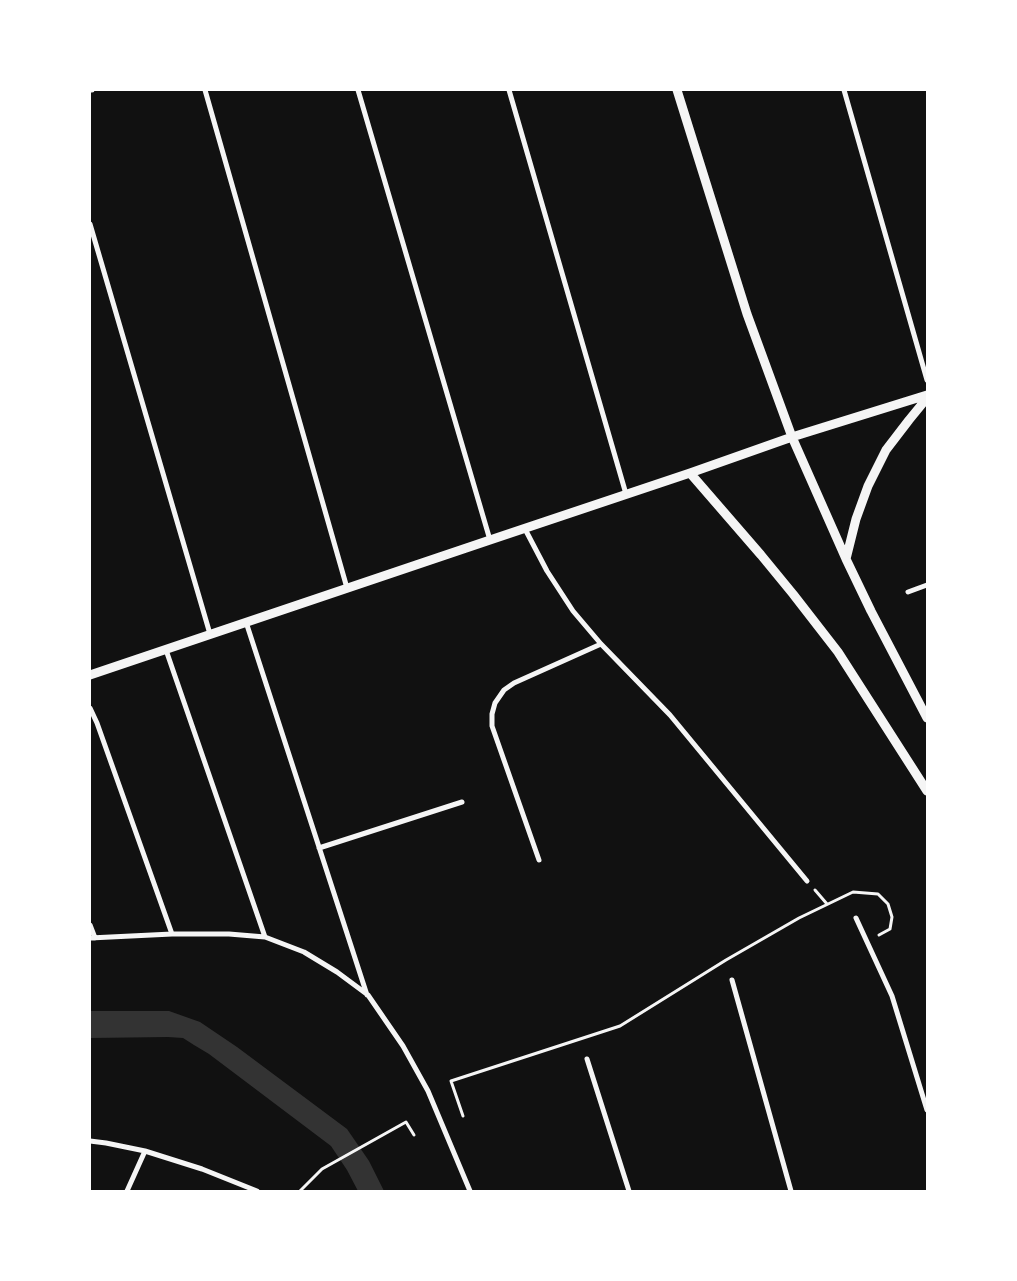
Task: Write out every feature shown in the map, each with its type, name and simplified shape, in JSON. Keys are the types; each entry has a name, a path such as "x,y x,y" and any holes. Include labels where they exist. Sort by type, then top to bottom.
{"street":[{"path":"205,90 347,588"},
{"path":"358,90 490,540"},
{"path":"509,90 626,494"},
{"path":"677,90 747,314 792,437 846,559 927,718"},
{"path":"844,90 927,380"},
{"path":"90,224 210,634"},
{"path":"90,675 690,474 792,437 927,396"},
{"path":"846,559 856,519 868,486 886,450 927,396"},
{"path":"690,474 761,555 838,652 927,791"},
{"path":"525,529 547,571 573,610 601,644 670,715 807,881"},
{"path":"908,592 927,585"},
{"path":"246,622 368,995 403,1046 428,1091 470,1191"},
{"path":"539,860 492,726 492,714 495,703 504,690 514,683 601,644"},
{"path":"166,650 265,937"},
{"path":"90,708 172,934"},
{"path":"319,848 462,802"},
{"path":"856,918 892,996 927,1110"},
{"path":"90,925 93,938 172,934 228,934 265,937 304,952 337,972 368,995"},
{"path":"732,980 791,1191"},
{"path":"586,1059 629,1191"},
{"path":"90,1141 145,1151 202,1169 257,1191"},
{"path":"127,1191 145,1151"}],"path":[{"path":"807,881 827,904"},
{"path":"463,1116 451,1081 620,1026 726,960 799,918 852,892 878,894 888,904 892,917 890,929 867,941"},
{"path":"300,1191 322,1169 406,1122 414,1135"}],"shaded area":[{"path":"90,1011 169,1011 200,1022 237,1047 347,1129 369,1161 384,1191 358,1191 331,1146 209,1054 183,1038 90,1038"}]}
